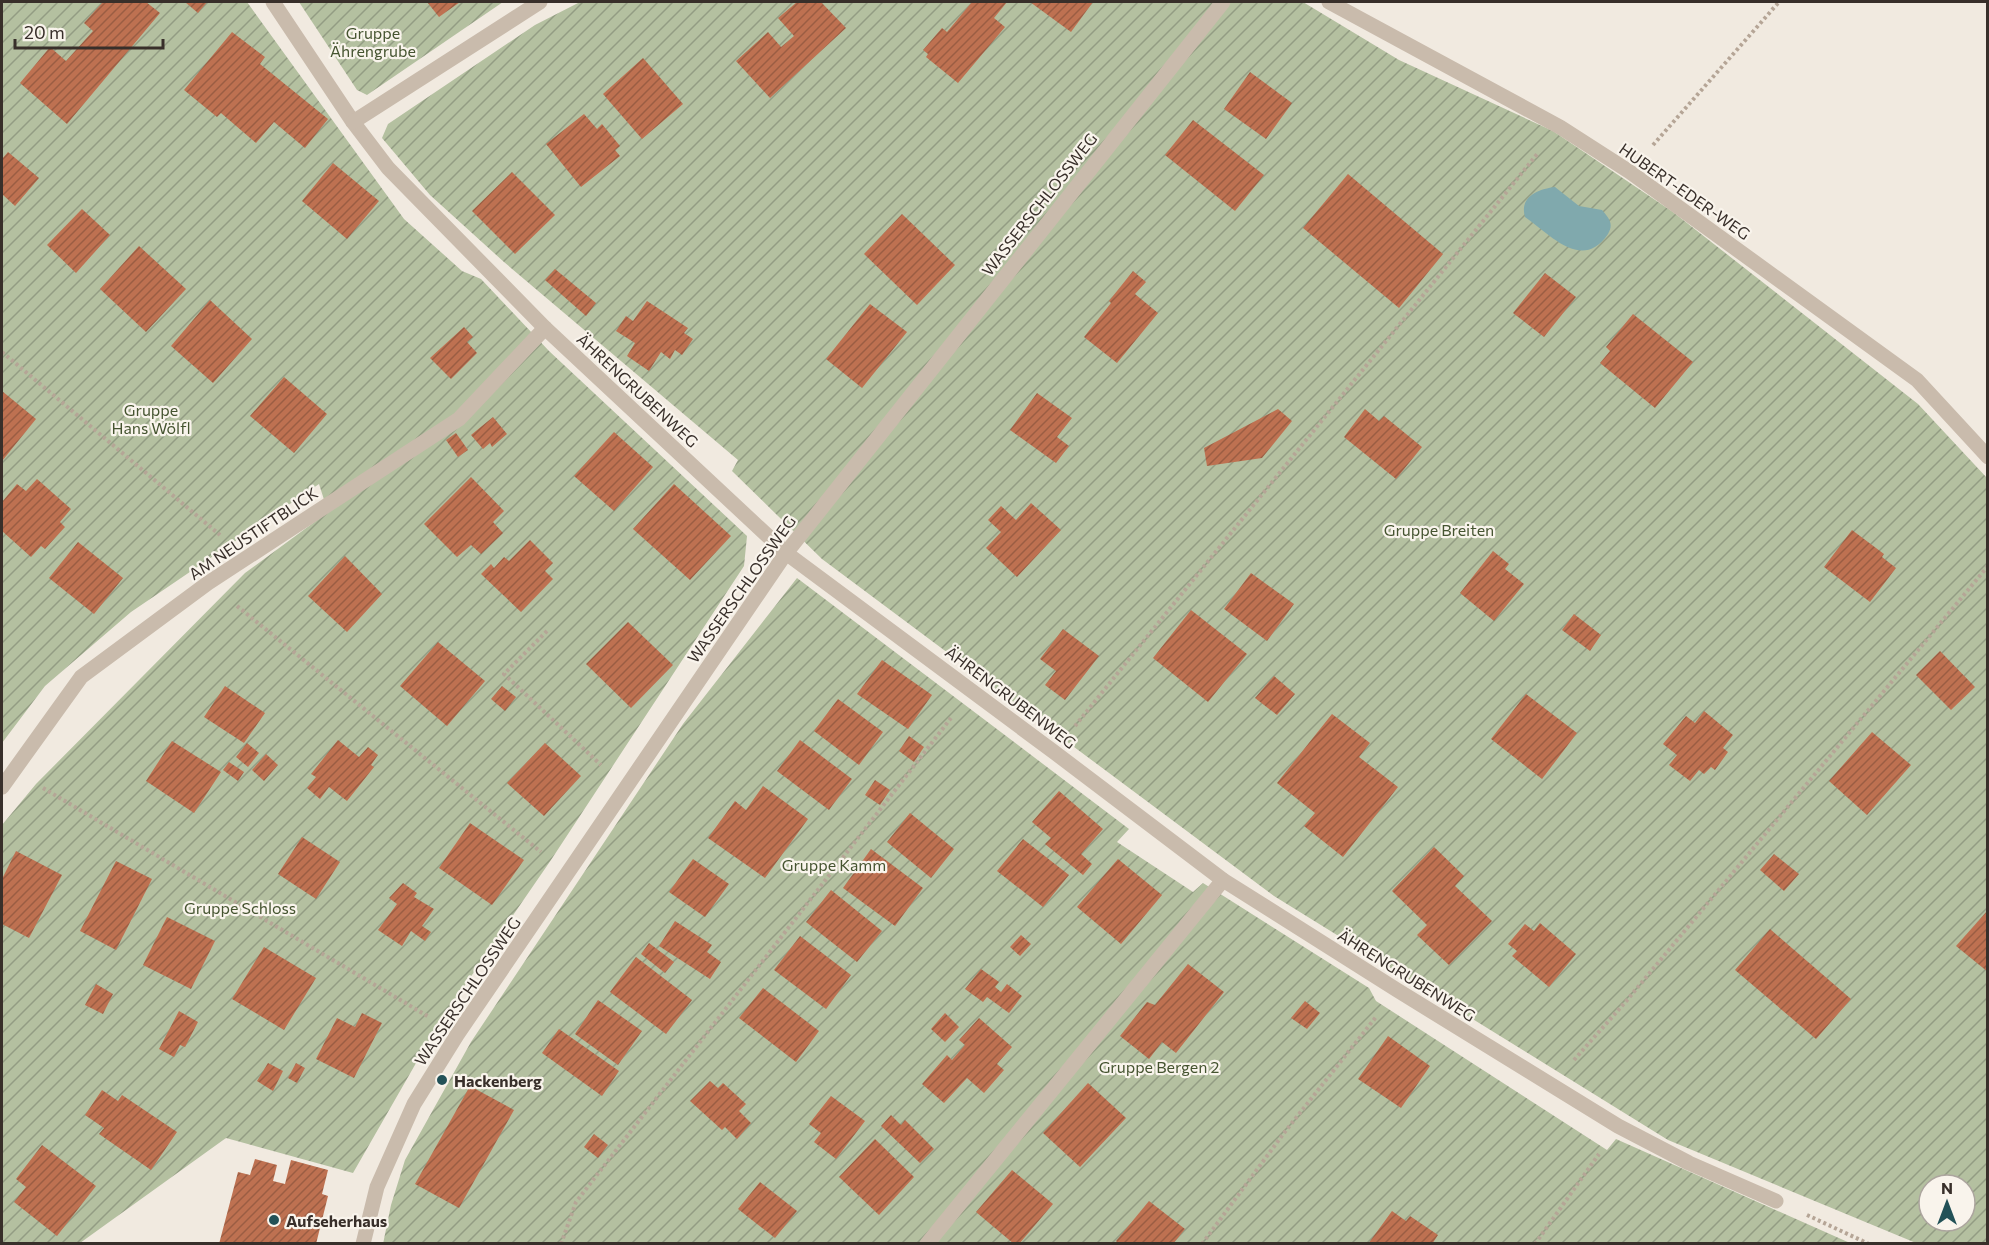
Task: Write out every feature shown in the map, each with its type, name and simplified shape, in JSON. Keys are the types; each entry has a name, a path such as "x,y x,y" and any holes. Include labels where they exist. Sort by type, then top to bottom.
{"street":[{"name":"ÄHRENGRUBENWEG","path":"273,2 353,122 388,168 545,328 786,553 1223,880 1618,1126 1689,1163 1776,1201"},
{"path":"353,122 540,2"},
{"name":"WASSERSCHLOSSWEG","path":"363,1244 381,1176 414,1104 457,1035 786,553 1223,2"},
{"name":"HUBERT-EDER-WEG","path":"1329,2 1560,127 1630,172 1917,380 1988,457"},
{"name":"AM NEUSTIFTBLICK","path":"2,787 81,677 208,583 459,419 545,328"},
{"path":"927,1244 1223,880"}],"path":[{"path":"1630,172 1779,2"},
{"path":"1054,752 1560,127"},
{"path":"2,352 247,558"},
{"path":"1552,1086 1628,999 1988,566"},
{"path":"208,583 551,860 569,872"},
{"path":"547,631 504,674 626,788"},
{"path":"561,1244 576,1202 972,690"},
{"path":"14,769 457,1035"},
{"path":"1202,1244 1284,1133 1397,990"},
{"path":"1535,1244 1618,1126"},
{"path":"1776,1201 1869,1244"}],"green space":[{"name":"Gruppe Schloss","path":"2,2 247,2 404,219 462,271 481,279 549,351 747,536 744,566 551,860 439,1023 353,1173 226,1138 80,1243 2,1243 2,825 36,784 245,573 328,512 319,484 131,612 45,686 2,743"},
{"name":"Gruppe Ährengrube","path":"299,2 503,2 367,95 357,90"},
{"name":"Gruppe Breiten","path":"580,2 1303,2 1399,60 1553,131 1673,212 1918,404 1987,478 1987,1243 1916,1243 1668,1140 1274,896 822,559 732,471 738,460 504,262 430,195 382,138 388,124 535,25"},
{"path":"797,578 1129,829 1117,842 1193,892 1203,883 1369,988 1376,1001 1607,1150 1616,1139 1850,1243 383,1244 391,1205 405,1160 471,1042 683,724"}],"water":[{"path":"1555,187 1579,206 1602,210 1607,216 1611,224 1610,230 1598,245 1588,250 1577,250 1566,246 1525,217 1525,204 1531,195"}],"building":[{"path":"103,2 146,2 160,13 67,124 20,83 50,47 66,61 93,31 84,23"},
{"path":"185,2 207,2 198,13"},
{"path":"427,2 460,2 439,17"},
{"path":"797,2 821,2 846,28 770,98 736,61 768,32 781,47 794,36 778,18"},
{"path":"972,2 1007,2 994,18 1005,27 958,83 926,57 928,54 923,50 942,28 947,32"},
{"path":"1030,2 1093,2 1071,32"},
{"path":"232,32 265,57 260,64 328,119 305,148 274,122 256,143 221,113 217,117 184,90"},
{"path":"643,58 683,104 642,139 603,94"},
{"path":"1250,72 1292,103 1266,139 1224,109"},
{"path":"584,114 597,129 602,124 620,146 615,150 620,156 581,187 546,144"},
{"path":"1193,120 1264,175 1235,211 1165,155"},
{"path":"8,152 39,178 15,206 2,194 2,159"},
{"path":"333,163 379,201 347,239 302,201"},
{"path":"512,172 555,215 515,254 472,211"},
{"path":"1348,174 1443,254 1399,308 1303,228"},
{"path":"82,209 110,235 76,273 47,245"},
{"path":"902,214 955,265 917,305 864,254"},
{"path":"139,246 186,289 146,332 100,289"},
{"path":"555,269 596,303 586,316 545,280"},
{"path":"1133,271 1146,282 1135,294 1158,313 1117,363 1084,337"},
{"path":"1545,273 1576,297 1544,337 1513,313"},
{"path":"210,300 252,339 213,383 171,346"},
{"path":"647,301 688,328 684,333 693,339 682,355 675,350 670,359 661,352 649,371 627,356 635,343 616,331 626,316 633,321"},
{"path":"870,304 907,332 862,388 826,359"},
{"path":"1633,314 1693,362 1655,408 1600,363 1610,351 1606,347"},
{"path":"464,327 473,337 467,342 477,353 451,379 430,358"},
{"path":"284,377 327,414 294,453 250,416"},
{"path":"2,391 36,419 2,461"},
{"path":"1037,393 1072,418 1057,437 1069,446 1056,463 1010,430"},
{"path":"1278,409 1292,421 1262,458 1207,466 1204,448"},
{"path":"1365,409 1379,421 1384,416 1422,447 1396,479 1344,437"},
{"path":"493,417 507,434 492,447 490,443 483,449 471,435"},
{"path":"614,432 653,467 614,511 574,476"},
{"path":"456,433 468,450 458,457 446,440"},
{"path":"471,477 504,511 493,522 503,533 481,554 471,545 457,557 424,524"},
{"path":"37,479 71,509 60,522 65,527 45,549 41,546 31,557 2,531 2,502 17,484 26,491"},
{"path":"674,484 731,536 690,580 633,529"},
{"path":"1031,503 1061,530 1017,577 986,548 1001,532 988,520 1001,506 1016,520"},
{"path":"1852,530 1884,554 1882,557 1896,568 1870,602 1824,567"},
{"path":"530,540 553,563 545,571 553,579 521,612 481,574 491,564 494,568 504,557 509,561"},
{"path":"78,542 123,578 94,614 49,578"},
{"path":"1493,551 1509,564 1505,569 1524,584 1494,621 1460,593"},
{"path":"345,556 382,594 347,632 308,596"},
{"path":"1251,573 1294,604 1267,641 1224,609"},
{"path":"1191,610 1247,654 1208,702 1153,658"},
{"path":"1574,614 1601,635 1590,651 1562,630"},
{"path":"628,622 673,665 631,708 586,664"},
{"path":"1063,629 1099,656 1065,700 1045,685 1056,671 1040,659"},
{"path":"438,642 485,681 447,726 400,686"},
{"path":"1940,651 1975,687 1951,710 1916,675"},
{"path":"882,660 932,695 908,729 857,694"},
{"path":"1274,676 1295,694 1277,715 1255,698"},
{"path":"225,686 265,713 244,743 204,717"},
{"path":"502,686 516,697 505,711 491,699"},
{"path":"1526,694 1577,733 1542,779 1491,739"},
{"path":"838,699 883,732 859,765 814,731"},
{"path":"1704,711 1733,735 1723,748 1728,752 1715,770 1711,767 1704,774 1699,770 1690,781 1669,765 1677,755 1663,744 1686,716 1695,723"},
{"path":"1332,714 1370,743 1359,757 1398,787 1343,857 1304,826 1315,813 1277,783"},
{"path":"1872,732 1911,765 1867,815 1829,781"},
{"path":"909,736 924,747 914,762 899,751"},
{"path":"338,740 359,757 368,747 378,755 371,765 374,767 347,801 329,787 320,799 307,788 316,777 311,774"},
{"path":"800,740 852,779 829,810 777,771"},
{"path":"172,741 221,772 194,813 146,781"},
{"path":"247,743 259,753 248,767 236,757"},
{"path":"545,743 581,776 544,816 507,783"},
{"path":"266,754 278,765 264,781 252,770"},
{"path":"229,762 244,772 238,781 223,770"},
{"path":"875,780 890,790 880,805 865,795"},
{"path":"763,786 808,819 765,878 708,838 735,801 746,810"},
{"path":"1059,791 1103,829 1081,854 1092,864 1083,875 1045,844 1051,838 1032,822"},
{"path":"910,813 954,849 931,878 887,842"},
{"path":"470,823 524,860 492,905 439,868"},
{"path":"302,837 340,862 316,899 278,874"},
{"path":"1023,839 1069,875 1043,907 997,871"},
{"path":"1434,847 1464,876 1455,886 1492,921 1449,965 1417,935 1427,925 1392,891"},
{"path":"871,849 923,888 895,926 843,888"},
{"path":"16,851 62,875 29,938 2,924 2,879"},
{"path":"1774,854 1799,874 1784,891 1760,870"},
{"path":"693,859 729,884 705,917 669,892"},
{"path":"1118,859 1162,895 1121,944 1077,907"},
{"path":"116,861 152,879 116,950 80,931"},
{"path":"403,883 417,893 414,897 434,909 422,926 431,932 425,941 411,931 402,946 378,930 397,904 389,898"},
{"path":"831,890 882,931 857,962 806,922"},
{"path":"1988,910 1988,972 1956,946"},
{"path":"167,917 215,941 191,989 143,965"},
{"path":"675,921 712,945 707,952 721,962 710,979 659,946"},
{"path":"1540,923 1576,954 1549,987 1512,956 1517,951 1508,944 1525,924 1534,931"},
{"path":"1770,929 1851,999 1816,1039 1735,970"},
{"path":"1021,935 1031,944 1020,956 1010,947"},
{"path":"800,936 851,975 826,1009 774,970"},
{"path":"649,943 674,962 665,973 641,954"},
{"path":"264,947 316,978 284,1030 232,999"},
{"path":"636,957 692,1000 666,1034 610,992"},
{"path":"1188,964 1224,992 1176,1053 1162,1042 1149,1059 1120,1036 1147,1002 1155,1005"},
{"path":"981,969 999,982 995,987 1001,992 1007,984 1022,996 1009,1013 987,997 983,1002 965,989"},
{"path":"96,984 113,994 103,1014 85,1005"},
{"path":"763,988 819,1031 796,1062 739,1018"},
{"path":"598,1000 642,1031 618,1065 575,1034"},
{"path":"1305,1001 1320,1013 1307,1029 1291,1018"},
{"path":"179,1011 198,1022 185,1047 180,1045 174,1057 159,1049"},
{"path":"362,1013 382,1023 354,1078 316,1059 337,1018 355,1027"},
{"path":"945,1013 959,1027 945,1042 931,1029"},
{"path":"979,1018 1012,1047 997,1064 1004,1070 984,1093 967,1078 944,1103 922,1084 947,1055 952,1060 965,1045 959,1040"},
{"path":"559,1029 619,1071 602,1096 542,1053"},
{"path":"1388,1036 1430,1066 1401,1108 1358,1079"},
{"path":"268,1063 283,1071 273,1091 257,1081"},
{"path":"296,1063 305,1068 297,1083 288,1078"},
{"path":"710,1081 718,1088 723,1083 746,1104 739,1111 751,1123 737,1139 725,1127 722,1130 690,1101"},
{"path":"1088,1083 1126,1118 1080,1167 1043,1133"},
{"path":"470,1086 514,1110 459,1208 415,1184"},
{"path":"102,1090 118,1101 122,1095 177,1132 151,1170 99,1134 104,1128 85,1115"},
{"path":"831,1096 865,1121 836,1159 814,1142 821,1133 809,1124"},
{"path":"891,1115 901,1125 905,1120 934,1149 920,1163 881,1126"},
{"path":"594,1134 608,1145 598,1158 584,1147"},
{"path":"875,1139 914,1177 879,1215 839,1177"},
{"path":"42,1145 96,1186 57,1236 14,1202 26,1187 16,1179"},
{"name":"Aufseherhaus","path":"255,1159 277,1165 273,1181 285,1184 291,1160 328,1170 322,1194 328,1196 316,1244 219,1244 238,1172 250,1175"},
{"path":"1012,1170 1053,1204 1019,1244 1014,1244 976,1212"},
{"path":"760,1182 797,1211 775,1238 738,1209"},
{"path":"1149,1201 1185,1229 1173,1244 1119,1244 1116,1241"},
{"path":"1392,1211 1406,1221 1410,1216 1438,1235 1432,1244 1368,1244"}],"place":[{"name":"Hackenberg","path":"442,1080"},
{"name":"Aufseherhaus","path":"274,1220"}],"park label":[{"name":"Gruppe Hans Wölfl","path":"151,418"},
{"name":"Gruppe Kamm","path":"834,864"},
{"name":"Gruppe Bergen 2","path":"1159,1066"}]}
